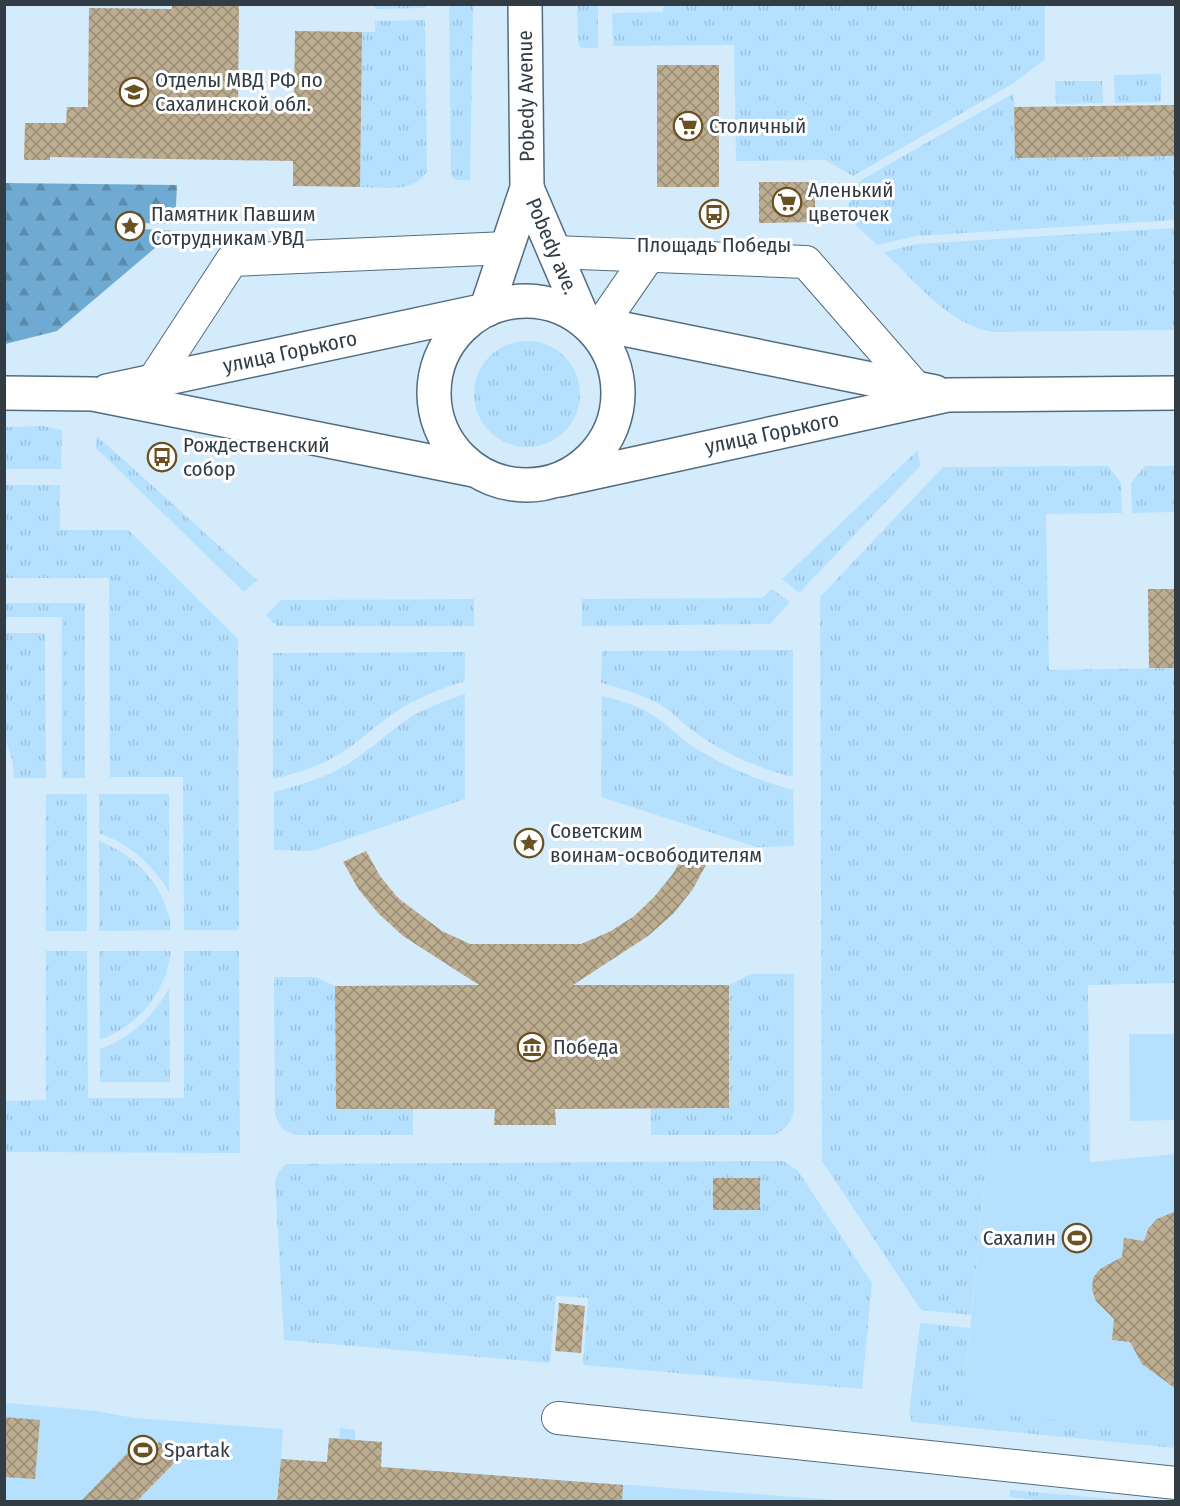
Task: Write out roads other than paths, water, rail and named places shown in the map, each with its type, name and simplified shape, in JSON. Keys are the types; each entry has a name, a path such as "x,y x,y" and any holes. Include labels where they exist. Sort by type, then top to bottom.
{"main road":[{"name":"Pobedy Avenue","path":"525,4 528,188"},
{"name":"Pobedy ave.","path":"486,310 528,188"},
{"name":"Pobedy ave.","path":"528,188 554,252 593,323"},
{"path":"537,301 562,308 593,323 617,375 617,407 607,438 587,463 560,480 531,486 502,483 474,470 454,452 440,428 434,400 436,373 446,347 464,326 486,310 511,302 537,301"},
{"name":"улица Горького","path":"93,394 486,310"},
{"name":"улица Горького","path":"593,323 948,395"},
{"name":"улица Горького","path":"4,393 93,394 474,470"},
{"name":"улица Горького","path":"560,480 948,395 1176,393"}],"street":[{"path":"153,381 232,260 507,248"},
{"path":"554,252 806,262 916,388"},
{"path":"593,323 648,257"},
{"path":"558,1418 1176,1483"}],"place":[{"name":"Отделы МВД РФ по Сахалинской обл.","path":"134,92"},
{"name":"Столичный","path":"688,126"},
{"name":"Аленький цветочек","path":"787,202"},
{"name":"Площадь Победы","path":"714,214"},
{"name":"Памятник Павшим Сотрудникам УВД","path":"130,226"},
{"name":"Рождественский собор","path":"162,457"},
{"name":"Советским воинам-освободителям","path":"529,843"},
{"name":"Победа","path":"532,1047"},
{"name":"Сахалин","path":"1077,1238"},
{"name":"Spartak","path":"143,1450"}]}
